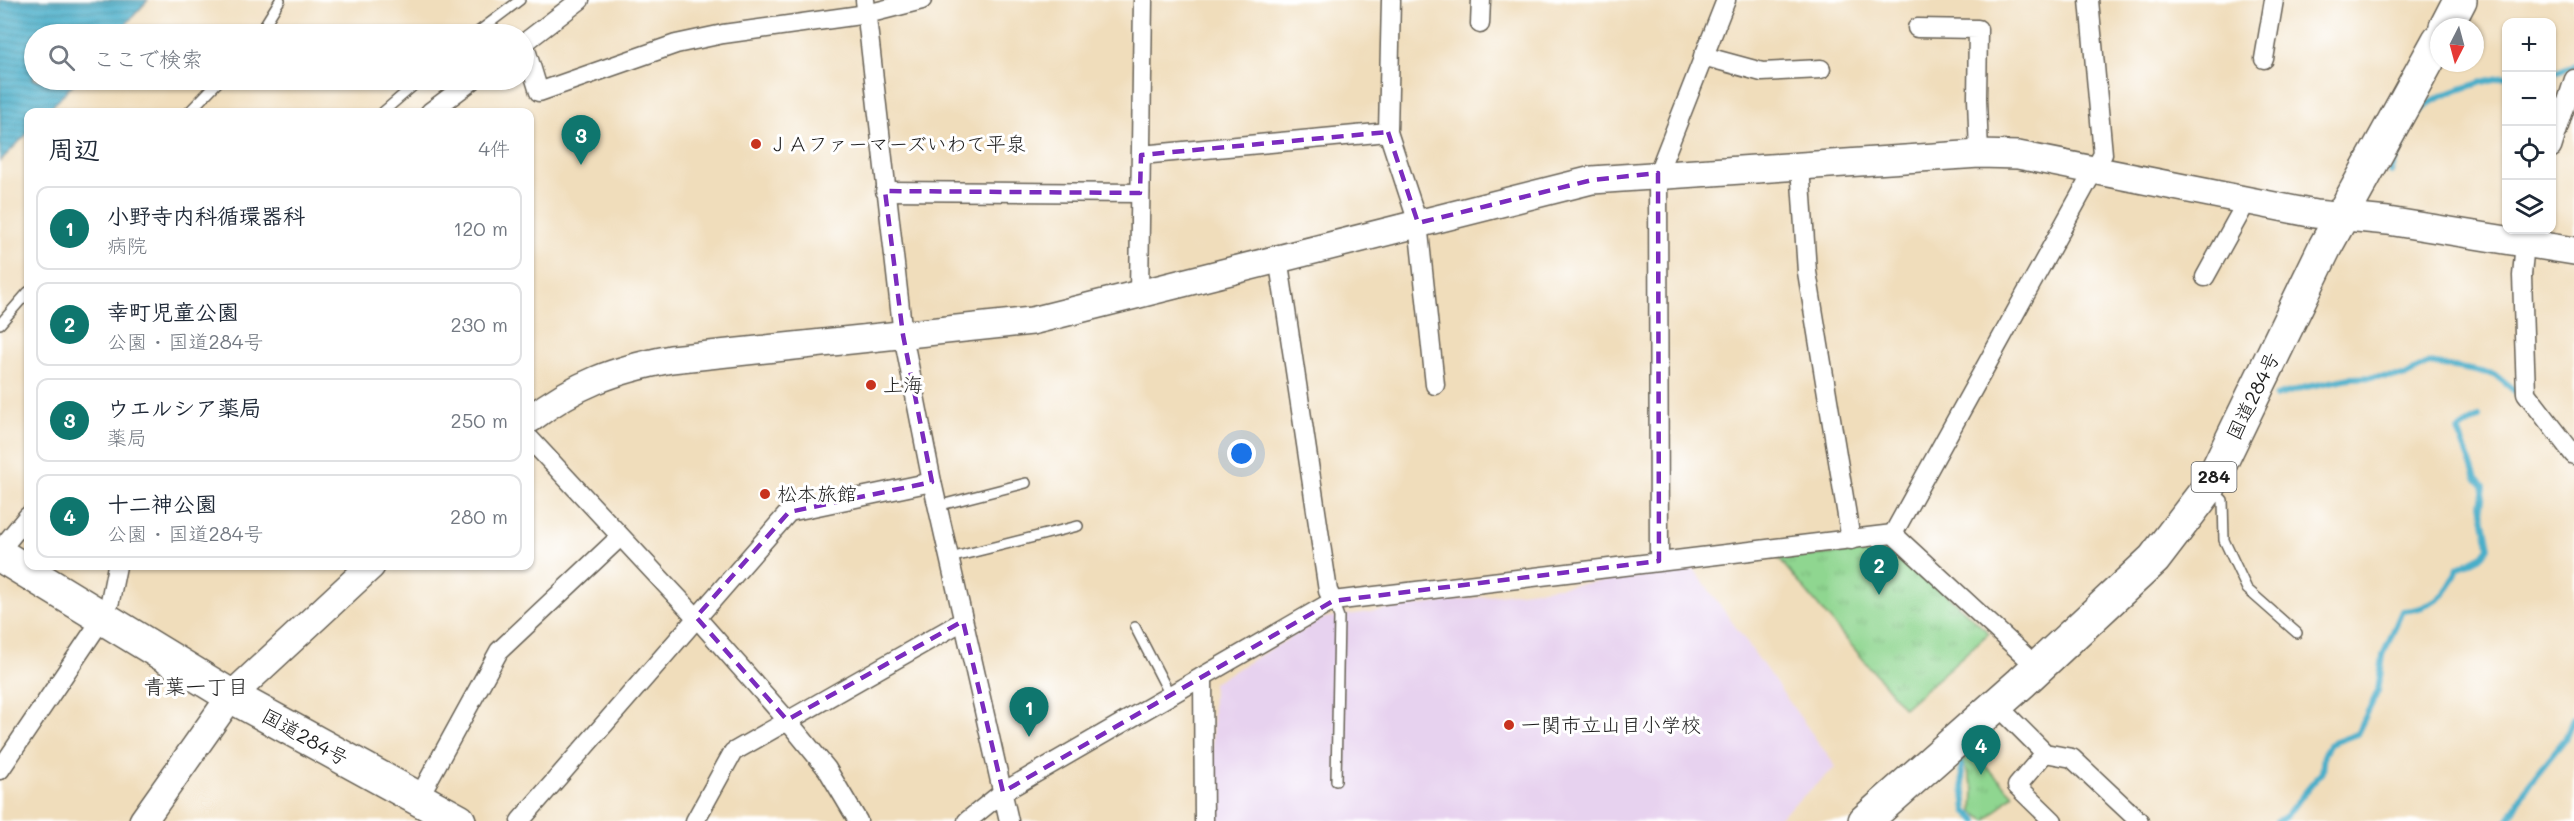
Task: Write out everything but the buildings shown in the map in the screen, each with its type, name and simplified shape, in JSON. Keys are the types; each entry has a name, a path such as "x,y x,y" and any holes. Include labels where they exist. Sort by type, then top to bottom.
{"highway":[{"path":"2451,18 2460,0"},
{"name":"国道284号","path":"1865,821 2038,668 2154,559 2209,487 2325,248 2430,57"},
{"name":"国道284号","path":"0,555 24,569"},
{"name":"国道284号","path":"26,570 231,696 451,819"}],"street":[{"path":"534,35 580,0"},
{"path":"534,76 539,92 676,44 866,7 921,0"},
{"path":"1139,294 1143,0"},
{"path":"1391,0 1388,132 1418,223 1435,385"},
{"path":"1480,24 1481,0"},
{"path":"1659,561 1658,173 1726,0"},
{"path":"1893,534 2103,154 2089,0"},
{"path":"2264,59 2274,0"},
{"path":"866,7 903,335 937,506 1010,821"},
{"path":"1917,28 1978,29 1977,98 1980,154"},
{"path":"1703,56 1762,72 1821,69"},
{"path":"2556,135 2574,79"},
{"path":"435,108 460,90"},
{"path":"1141,155 1388,132"},
{"path":"534,416 557,398 592,380 630,367 671,359 1032,321 1278,257 1592,180 1658,173 1980,154 2018,154 2096,168 2247,201 2343,218 2524,236 2574,251"},
{"path":"1800,166 1807,272 1851,540"},
{"path":"885,191 1140,193"},
{"path":"2205,277 2247,201"},
{"path":"2524,236 2526,393 2574,455"},
{"path":"1278,257 1328,591 1333,602"},
{"path":"534,443 696,617 787,720 827,769 858,821"},
{"path":"520,821 789,512 932,482"},
{"path":"0,550 24,521"},
{"path":"967,821 1003,792 1333,602 1893,534"},
{"path":"1893,534 2038,668"},
{"path":"418,799 499,651 620,537"},
{"path":"0,770 104,616 110,601 116,570"},
{"path":"143,821 231,696 367,570"},
{"path":"695,821 733,753 963,621"},
{"path":"1203,676 1204,821"},
{"path":"1997,705 2045,753 2072,758 2139,821"},
{"path":"2045,753 2017,786 2052,821"}],"lane":[{"path":"265,24 279,0"},
{"path":"488,24 519,0"},
{"path":"193,108 210,90"},
{"path":"388,108 408,90"},
{"path":"0,324 24,297"},
{"path":"937,506 1026,483"},
{"path":"2209,487 2223,500 2224,540 2247,589 2297,633"},
{"path":"950,558 1078,526"},
{"path":"1333,602 1339,616 1336,781"},
{"path":"1135,627 1170,695"}],"highlighted area":[{"path":"1388,132 1418,223 1592,180 1658,173 1659,561 1333,601 1003,792 963,621 787,720 696,617 789,512 932,482 903,335 885,191 1140,193 1141,155"}],"shaded area":[{"name":"一関市立山目小学校","path":"1694,569 1836,767 1775,821 1212,821 1213,683 1324,618"}],"green space":[{"path":"1896,549 1989,633 1904,708 1778,558"},
{"path":"1972,753 2013,794 1986,821 1973,812 1974,789 1963,761"}],"water":[{"path":"0,0 148,0 126,24 24,24 24,90 68,90 51,108 24,108 24,137 0,161"}],"waterway":[{"path":"2555,72 2574,65"},
{"path":"2391,172 2410,127 2420,111 2427,105 2465,88 2502,78"},
{"path":"2276,396 2350,378 2405,376 2430,363 2494,374 2517,393"},
{"path":"2277,821 2284,818 2322,772 2324,754 2330,744 2357,734 2378,691 2383,655 2402,611 2422,607 2437,599 2449,586 2458,568 2483,555 2489,547 2481,505 2484,487 2476,478 2458,431 2479,417"},
{"path":"2508,821 2528,785 2565,739 2574,718"},
{"path":"1960,758 1966,811 1977,821"}],"place":[{"name":"ＪＡファーマーズいわて平泉","path":"756,144"},
{"name":"ウエルシア薬局","path":"581,165"},
{"name":"上海","path":"871,385"},
{"name":"松本旅館","path":"765,494"},
{"name":"幸町児童公園","path":"1879,595"},
{"name":"一関市立山目小学校","path":"1509,725"},
{"name":"小野寺内科循環器科","path":"1029,737"},
{"name":"十二神公園","path":"1981,775"}],"district":[{"name":"青葉一丁目","path":"196,687"}]}
